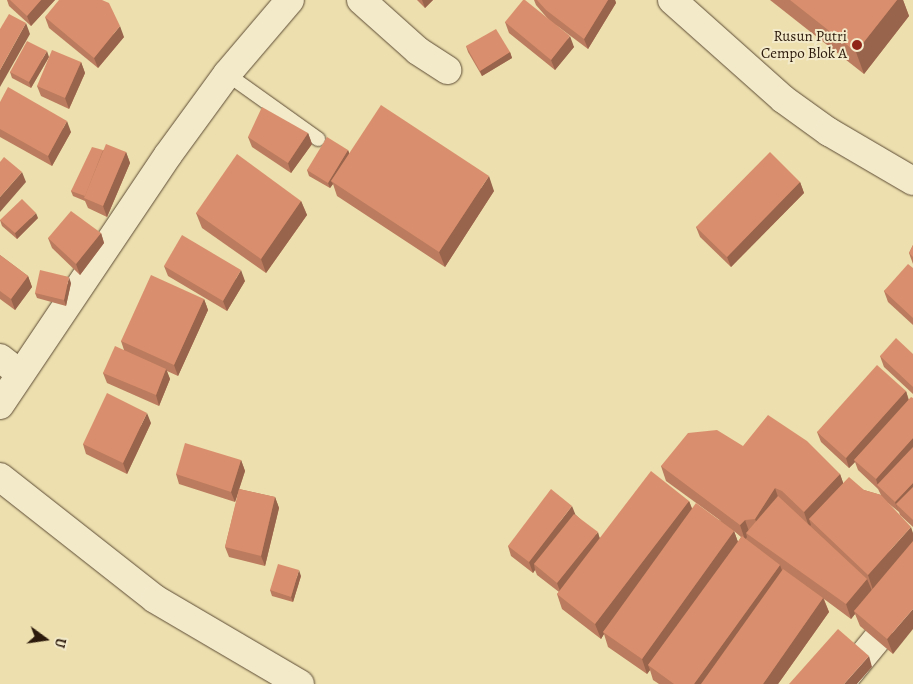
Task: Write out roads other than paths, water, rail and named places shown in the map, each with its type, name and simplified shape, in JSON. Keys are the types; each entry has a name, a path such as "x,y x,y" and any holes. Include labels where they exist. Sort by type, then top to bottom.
{"street":[{"path":"0,405 10,366 227,74 290,0"},
{"path":"361,0 418,51 447,70"},
{"path":"672,0 783,99 829,132 913,181"},
{"path":"0,477 155,599 300,684"},
{"path":"840,684 913,595"}],"lane":[{"path":"227,74 318,138"}],"place":[{"name":"Rusun Putri Cempo Blok A","path":"857,45"}]}
